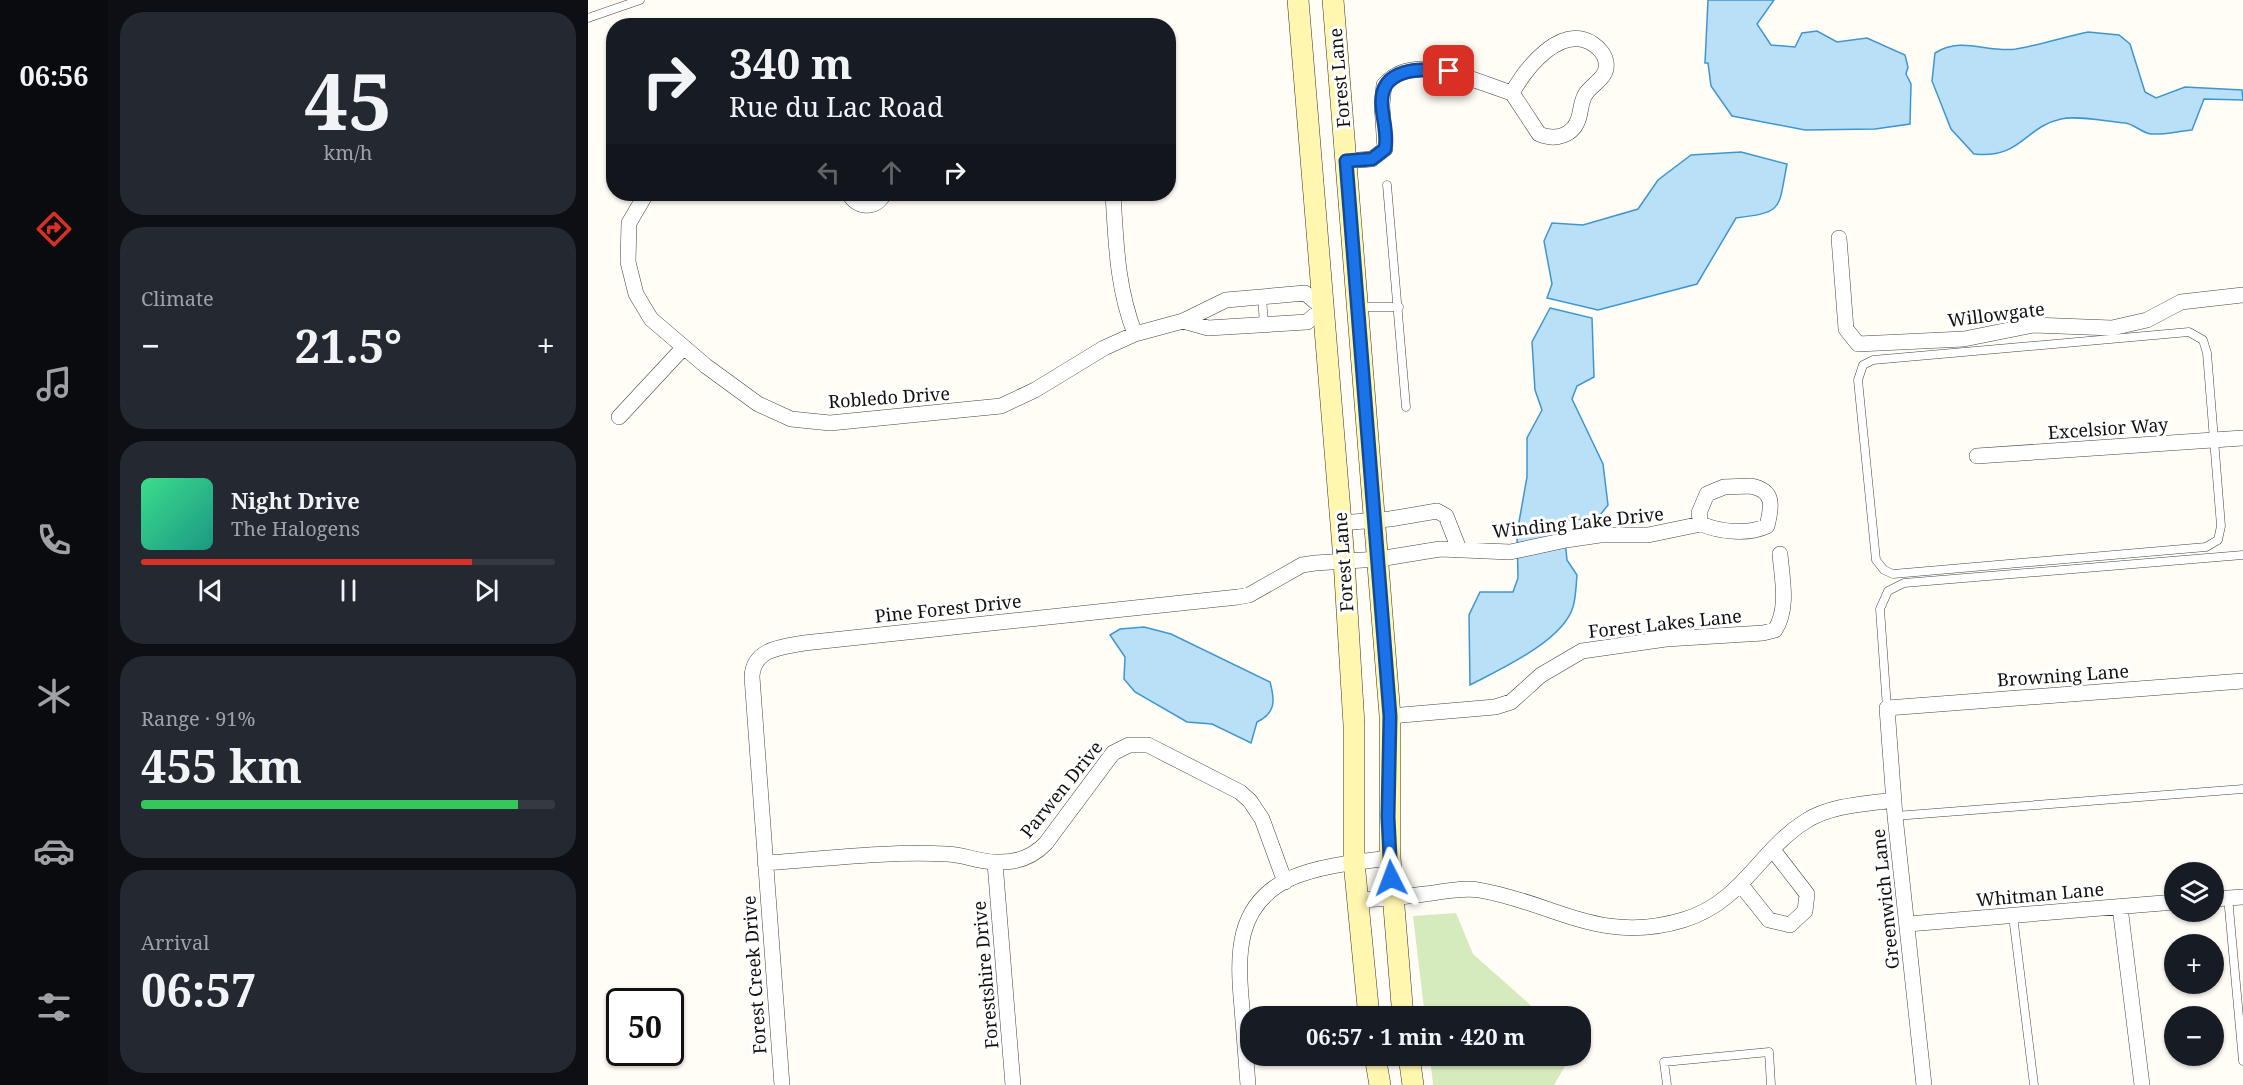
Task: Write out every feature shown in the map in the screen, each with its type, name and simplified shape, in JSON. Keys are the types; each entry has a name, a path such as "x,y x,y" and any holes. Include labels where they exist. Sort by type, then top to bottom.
{"main road":[{"name":"Forest Lane","path":"1298,0 1344,560 1354,725 1354,862 1368,1006"},
{"name":"Forest Lane","path":"1333,0 1390,716 1390,858 1402,1006"},
{"path":"1323,308 1358,307"},
{"path":"1377,1066 1380,1085"},
{"path":"1410,1066 1413,1085"}],"street":[{"path":"1346,161 1372,159 1385,149 1382,94 1384,85 1400,73 1449,71 1512,93 1539,134 1546,137 1562,136 1572,130 1579,120 1584,96 1604,75 1607,66 1605,58 1599,48 1588,41 1575,38 1563,41 1550,49 1521,76 1512,93"},
{"name":"Robledo Drive","path":"642,201 629,223 627,262 636,294 651,319 706,366 771,411 791,419 830,423 975,410 1009,403 1104,348 1135,334 1183,321 1226,300 1305,293 1323,308 1307,322 1208,328 1183,321"},
{"path":"855,201 868,206 879,201"},
{"path":"1113,201 1119,282 1125,308 1135,334"},
{"name":"Willowgate","path":"1839,238 1846,329 1858,344 1964,339 2033,325 2112,328 2146,320 2181,302 2243,295"},
{"path":"619,417 684,347"},
{"name":"Excelsior Way","path":"1977,456 2243,438"},
{"name":"Winding Lake Drive","path":"1344,560 1379,559 1420,551 1459,549 1510,552 1566,540 1600,536 1648,535 1701,524 1720,530 1760,530 1767,526 1772,507 1769,495 1760,488 1750,486 1724,487 1714,490 1707,494 1700,505 1698,513 1701,524"},
{"path":"1341,523 1376,521 1437,511 1446,516 1459,549"},
{"name":"Forest Lakes Lane","path":"1390,716 1496,707 1511,702 1541,675 1582,651 1666,639 1763,633 1775,630 1782,619 1784,606 1780,554"},
{"name":"Pine Forest Drive","path":"765,863 752,677 757,659 766,652 804,643 1238,597 1249,595 1302,565 1344,560"},
{"name":"Browning Lane","path":"1887,708 2243,681"},
{"name":"Greenwich Lane","path":"1887,708 1894,808 1924,1085"},
{"name":"Parwen Drive","path":"765,863 919,853 967,856 995,863 1021,859 1035,854 1107,759 1120,748 1138,744 1157,748 1240,792 1262,819 1285,882"},
{"path":"1357,900 1476,890 1515,897 1549,911 1603,927 1645,928 1684,919 1716,904 1741,885 1773,850 1805,821 1828,810 1894,808"},
{"path":"1741,885 1769,920 1790,925 1805,911 1807,894 1773,850"},
{"path":"1248,1085 1238,963 1242,935 1249,915 1262,899 1285,882 1354,862 1390,858"},
{"name":"Forest Creek Drive","path":"765,863 782,1085"},
{"name":"Forestshire Drive","path":"995,863 1013,1085"},
{"name":"Whitman Lane","path":"1908,924 2164,903"},
{"path":"2120,907 2142,1085"}],"lane":[{"path":"588,18 640,0"},
{"path":"1387,185 1406,407"},
{"path":"1262,297 1264,324"},
{"path":"1358,307 1398,307"},
{"path":"2189,332 2203,340 2207,353 2215,440 2221,525 2218,540 2206,547 1893,574 1884,570 1875,560 1858,380 1863,365 1873,360 2189,332"},
{"path":"1887,708 1880,609 1887,591 1904,583 2243,555"},
{"path":"1894,808 2243,789"},
{"path":"2228,898 2243,1061"},
{"path":"2013,915 2034,1085"},
{"path":"1667,1085 1664,1062 1768,1052 1771,1085"}],"green space":[{"path":"1456,913 1473,954 1532,1006 1424,1006 1413,916"},
{"path":"1431,1066 1565,1066 1554,1085 1433,1085"}],"water":[{"path":"1708,0 1774,0 1757,24 1771,45 1795,47 1802,33 1817,31 1837,42 1867,38 1905,55 1908,67 1906,74 1911,84 1910,124 1875,129 1805,130 1732,116 1711,86 1708,63 1705,63"},
{"path":"2088,32 2119,35 2130,44 2145,92 2156,98 2185,87 2242,90 2243,100 2204,99 2192,130 2166,133 2148,133 2125,123 2084,118 2061,119 2049,123 2003,152 1990,154 1974,154 1951,129 1932,81 1935,53 1945,48 1965,45 2005,50 2016,49"},
{"path":"1741,152 1787,164 1780,200 1776,206 1763,214 1736,218 1697,284 1598,310 1547,298 1552,284 1544,241 1552,223 1583,225 1638,209 1658,180 1691,155"},
{"path":"1550,308 1592,318 1594,377 1577,386 1572,399 1603,464 1608,505 1597,519 1563,520 1567,560 1577,575 1574,603 1567,619 1544,643 1513,663 1470,685 1469,615 1480,592 1513,592 1518,578 1517,533 1527,477 1527,438 1542,410 1535,390 1532,342"},
{"path":"1144,627 1171,634 1270,682 1273,695 1271,710 1257,722 1251,743 1212,724 1187,722 1135,692 1124,679 1125,657 1110,635 1120,629"}],"route":[{"path":"1391,878 1388,817 1390,716 1346,161 1372,159 1381,155 1385,149 1387,143 1382,94 1384,85 1390,78 1400,73 1436,69 1449,71"}]}
